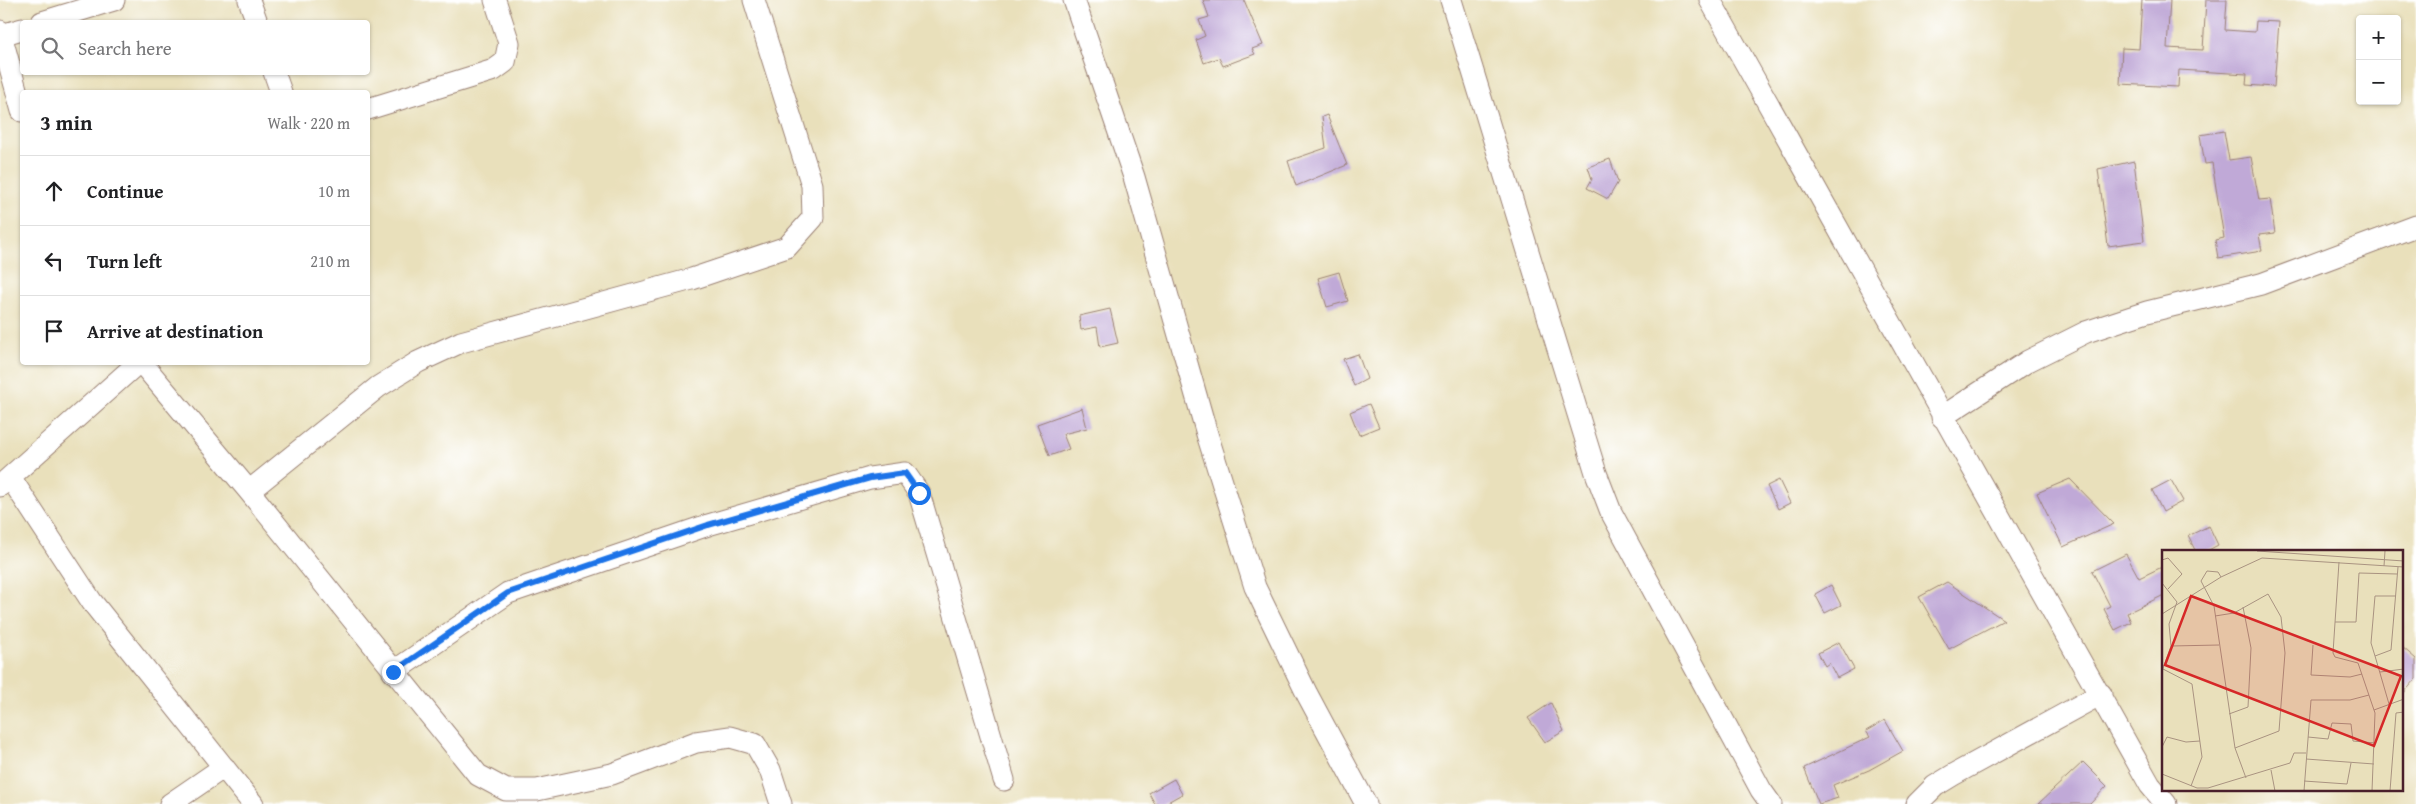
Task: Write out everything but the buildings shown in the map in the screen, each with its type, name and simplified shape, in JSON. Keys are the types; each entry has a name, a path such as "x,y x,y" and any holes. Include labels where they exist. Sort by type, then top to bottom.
{"street":[{"path":"49,20 114,0"},
{"path":"249,0 255,20"},
{"path":"370,108 494,70 505,62 509,43 495,0"},
{"path":"249,492 378,388 418,362 461,342 692,279 787,247 813,218 812,185 754,0"},
{"path":"1074,0 1134,176 1207,434 1255,587 1303,686 1366,804"},
{"path":"1451,0 1599,481 1621,529 1761,790 1771,804"},
{"path":"1710,0 1942,417 2101,694 2150,785 2166,804"},
{"path":"20,29 1,33 20,104"},
{"path":"275,75 280,90"},
{"path":"1942,417 2028,361 2086,332 2147,312 2261,284 2416,226"},
{"path":"137,365 5,482 92,602 253,804"},
{"path":"143,365 249,492 478,775 506,790 537,790 612,774 696,742 730,737 755,744 770,770 781,804"},
{"path":"393,672 508,593 708,525 870,478 905,473 919,493 1004,780"},
{"path":"1916,804 1935,786 1953,775 2101,694"},
{"path":"170,804 224,767"}],"route":[{"path":"393,672 508,593 708,525 870,478 905,473 919,493"}]}
